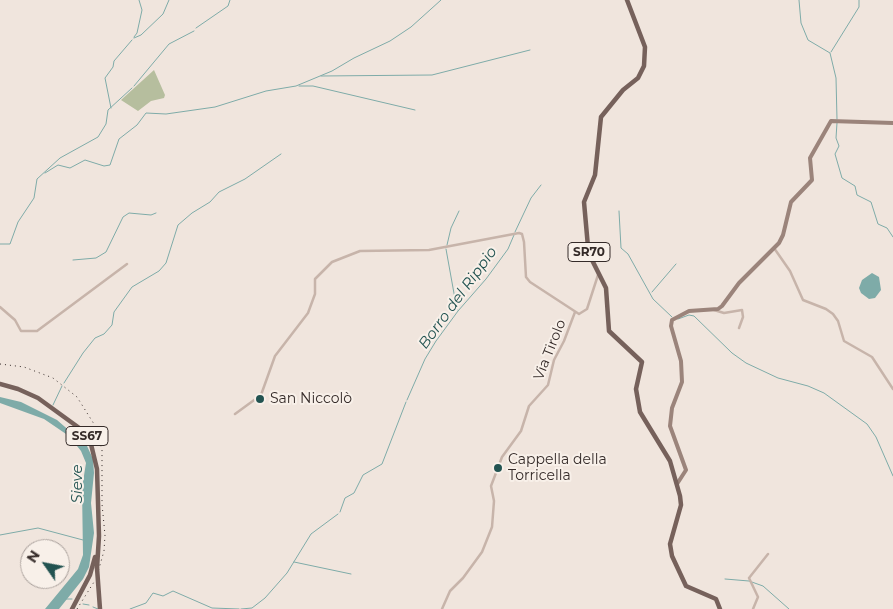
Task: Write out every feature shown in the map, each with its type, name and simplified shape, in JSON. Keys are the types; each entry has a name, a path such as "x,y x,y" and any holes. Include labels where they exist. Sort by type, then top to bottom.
{"main road":[{"name":"SR70","path":"627,0 645,47 644,66 638,78 623,90 601,117 595,175 584,202 590,256 606,288 608,328 642,362 636,389 640,412 668,457 682,502 671,537 672,556 686,586 716,599 720,609"},
{"path":"677,484 686,470 670,426 672,408 682,382 681,361 672,320 689,311 713,310 722,306 739,284 774,248 783,235 791,202 812,180 810,158 828,125 833,120 893,123"},
{"name":"SS67","path":"0,384 18,388 38,398 82,430 90,440 97,469 99,536 97,568 100,609"},
{"path":"72,609 90,575 99,536"}],"street":[{"path":"235,414 261,395 275,356 308,313 315,294 315,278 332,262 360,251 429,250 519,232 522,234 524,242 526,277 575,312 582,314 587,309 596,286 598,269"},
{"path":"774,248 790,270 803,300 826,309 833,314 838,321 844,342 872,357 893,389"},
{"path":"0,307 15,320 21,331 37,331 127,264"},
{"path":"713,310 724,312 742,310 743,316 739,328"},
{"name":"Via Tirolo","path":"442,609 450,591 463,578 485,546 492,527 494,514 491,486 502,457 520,431 529,406 548,384 554,360 564,341 575,312"},
{"path":"753,609 758,597 749,578 768,554"}],"green space":[{"path":"154,70 165,95 164,98 151,101 138,111 121,100"}],"water":[{"path":"872,273 879,277 881,290 875,298 869,299 861,293 859,288 862,280"},
{"name":"Sieve","path":"0,397 21,402 57,420 87,446 93,459 94,473 91,503 94,533 89,567 83,579 59,609 45,609 62,589 70,589 70,579 78,569 83,555 82,488 86,463 81,451 69,436 44,419 0,403"}],"waterway":[{"path":"134,37 137,33 142,10 139,0"},
{"path":"134,38 141,35 163,14 169,0"},
{"path":"196,28 228,6 230,0"},
{"path":"45,173 58,165 70,168 85,160 104,166 110,165 119,139 137,125 146,113 166,114 215,107 266,91 296,86 332,71 390,41 411,27 441,0"},
{"path":"799,0 801,23 808,40 830,53 836,78 837,119"},
{"path":"831,52 859,7 859,0"},
{"path":"134,86 169,44 194,31"},
{"path":"111,108 105,78 113,67 114,61 132,40"},
{"path":"321,76 432,75 530,50"},
{"path":"299,86 313,86 415,110"},
{"path":"0,244 10,244 18,222 34,198 37,179 60,158 98,137 106,124 108,110 132,88"},
{"path":"837,123 836,138 839,146 835,154 842,178 855,186 857,195 871,202 878,224 887,228 893,237"},
{"path":"64,383 95,338 104,334 112,325 114,312 132,287 159,271 166,263 178,225 192,213 210,202 219,192 245,179 281,154"},
{"name":"Borro del Rippio","path":"515,232 531,198 541,185"},
{"path":"447,245 451,228 459,211"},
{"path":"619,211 621,248 628,254 653,299 672,317"},
{"path":"73,260 96,258 106,252 123,217 129,213 151,215 156,213"},
{"name":"Borro del Rippio","path":"407,400 425,359 436,341 458,311 486,279 508,249 514,235"},
{"path":"446,249 457,310"},
{"path":"652,292 676,264"},
{"path":"678,319 689,315 694,316 732,353 746,363 778,378 808,386 824,393 867,424 876,437 893,476"},
{"path":"53,405 62,386"},
{"name":"Borro del Rippio","path":"340,512 345,498 354,493 363,475 382,464 406,402"},
{"name":"Borro del Rippio","path":"241,609 252,608 265,598 287,573 311,534 338,514"},
{"path":"0,535 38,528 83,540"},
{"path":"294,562 351,574"},
{"path":"725,579 749,581 763,586 789,609"},
{"name":"Borro del Rippio","path":"130,609 146,603 153,593 163,596 173,591 212,608 239,609"},
{"name":"Borro del Rippio","path":"66,599 72,599"},
{"name":"Borro del Rippio","path":"83,604 89,605"},
{"name":"Borro del Rippio","path":"93,607 98,609"}],"railway":[{"path":"0,364 24,367 53,378 77,397 94,424 102,450 102,504 105,535 104,551 98,572"},
{"path":"77,609 94,582"}],"place":[{"name":"San Niccolò","path":"260,399"},
{"name":"Cappella della Torricella","path":"498,468"}]}
